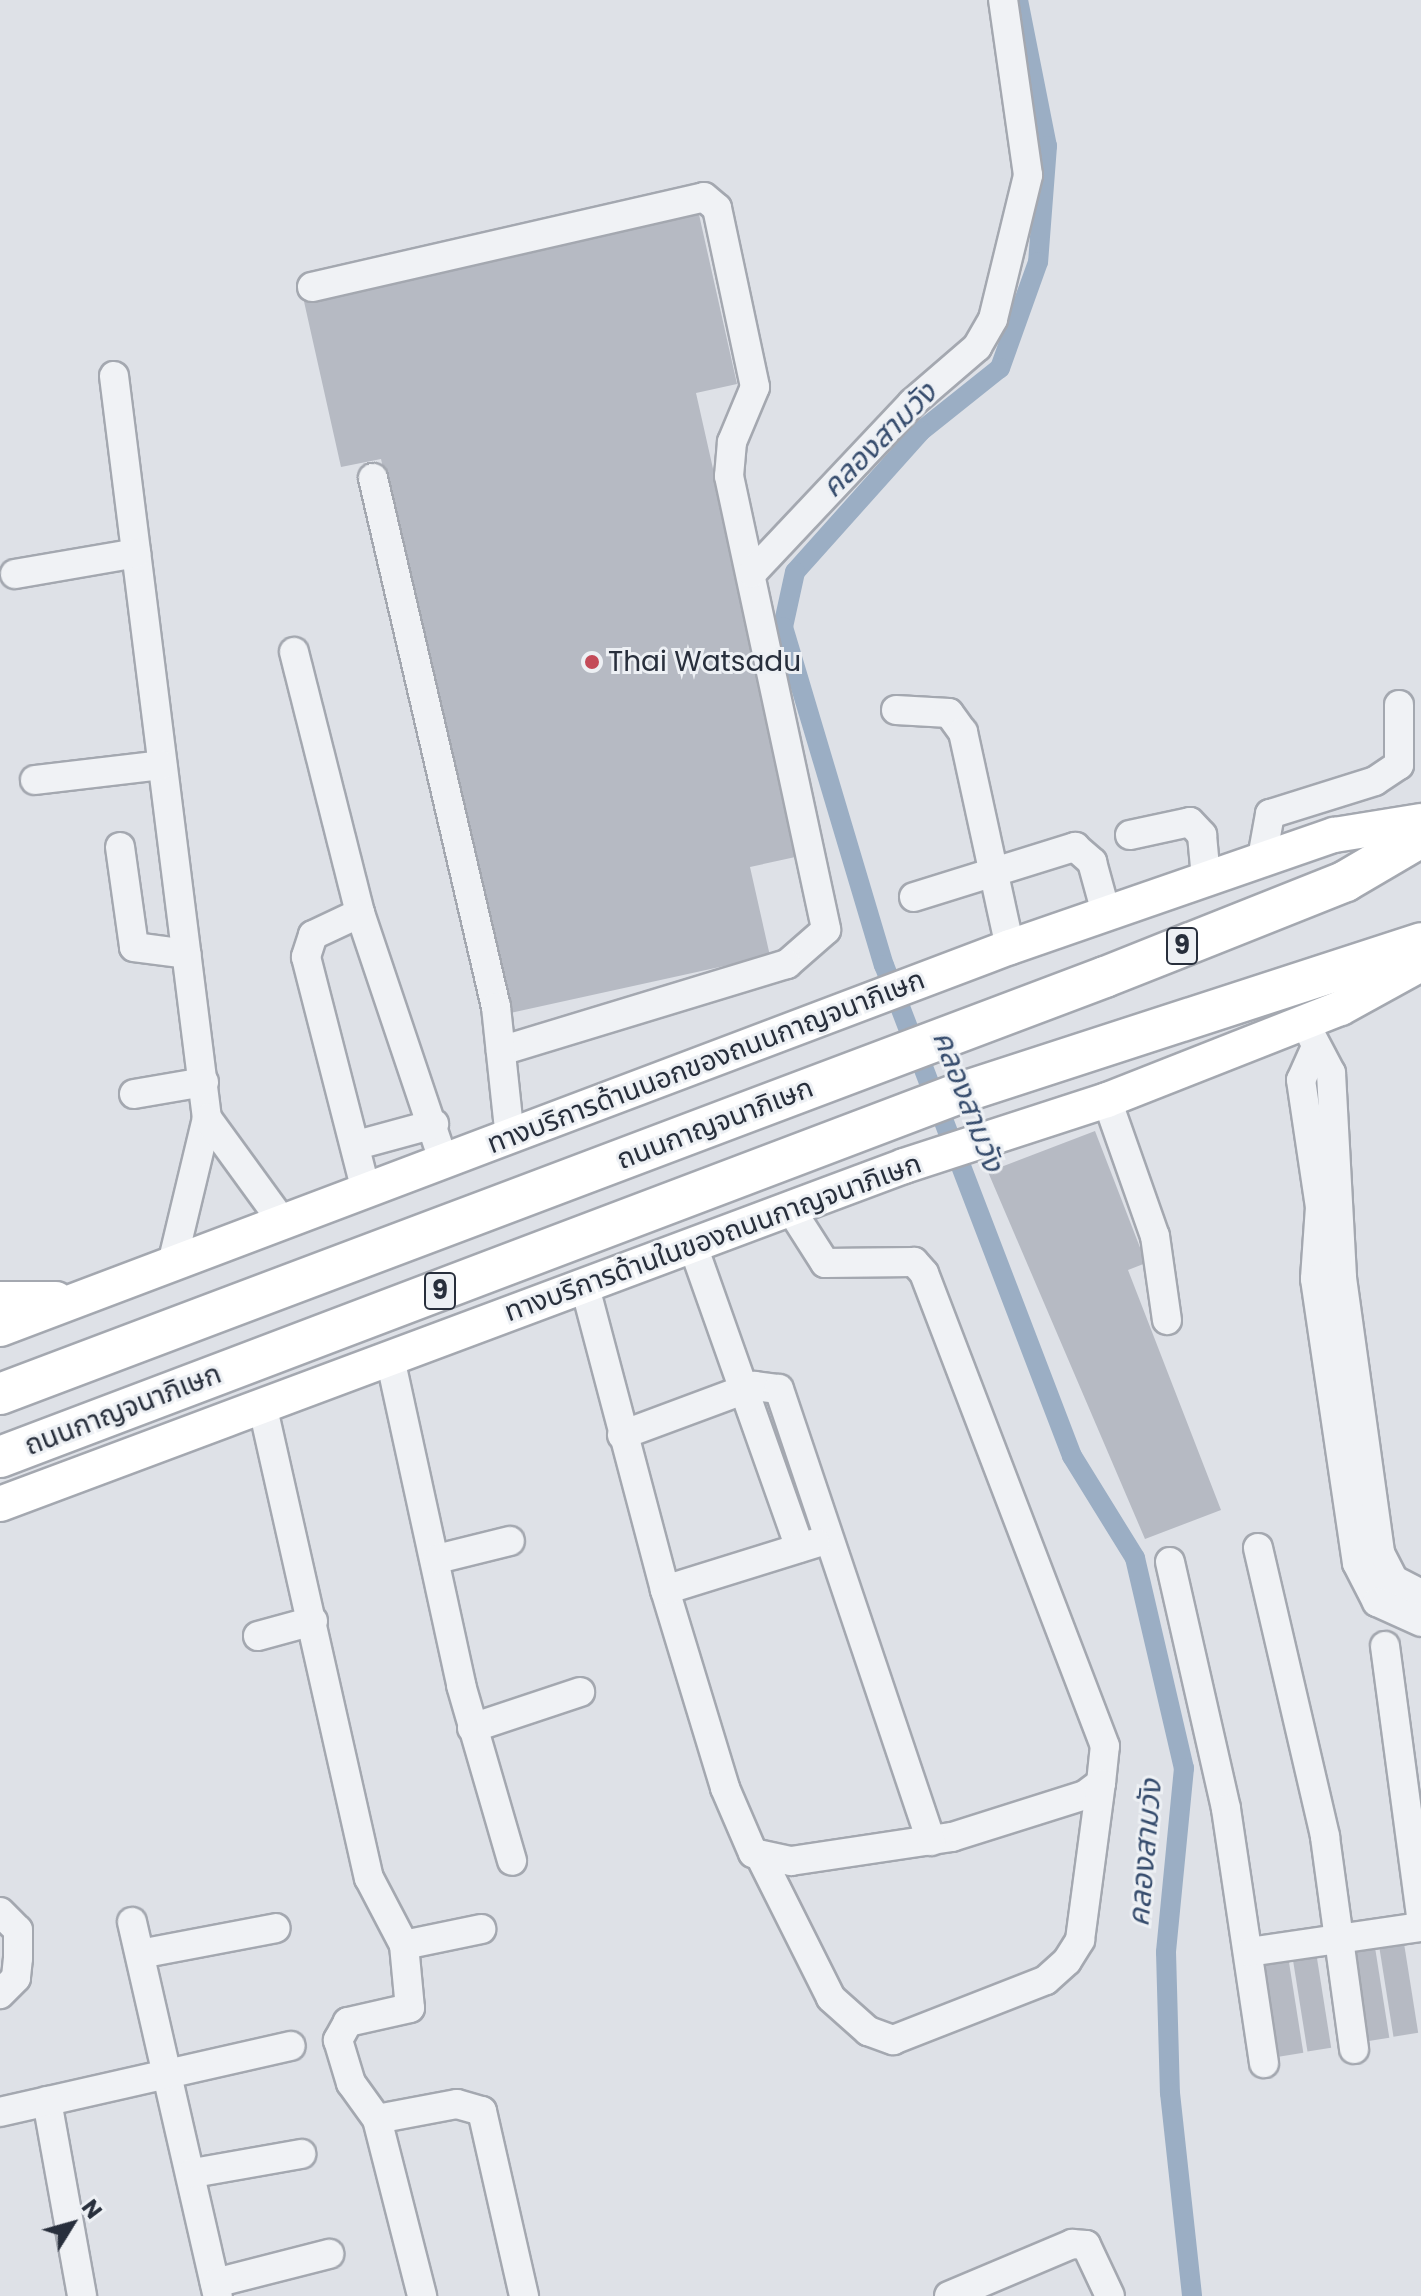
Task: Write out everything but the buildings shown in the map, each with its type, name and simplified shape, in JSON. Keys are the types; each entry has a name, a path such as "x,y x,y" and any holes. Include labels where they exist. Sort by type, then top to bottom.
{"highway":[{"name":"ถนนกาญจนาภิเษก","path":"0,1394 937,1040 1346,881 1421,837"},
{"name":"ถนนกาญจนาภิเษก","path":"0,1457 957,1094 1421,943"}],"main road":[{"name":"ทางบริการด้านนอกของถนนกาญจนาภิเษก","path":"0,1329 173,1260 366,1191 1010,947 1334,835 1421,821"},
{"name":"ทางบริการด้านในของถนนกาญจนาภิเษก","path":"8,1504 262,1404 585,1287 904,1166 1311,1035 1421,964"},
{"path":"0,1299 76,1298"}],"street":[{"path":"752,573 912,403 977,347 993,319 1028,175 1003,0"},
{"path":"312,287 711,199 753,367 755,387 732,442 729,476 826,930 787,964 501,1051"},
{"path":"114,376 207,1118 173,1260"},
{"path":"373,478 501,1051 510,1137"},
{"path":"15,574 136,553"},
{"path":"294,652 360,913 434,1124 443,1160"},
{"path":"1262,858 1270,814 1375,781 1399,765 1399,705"},
{"path":"896,710 956,719 1010,947"},
{"path":"35,780 162,765"},
{"path":"1130,835 1190,822 1202,835 1206,878"},
{"path":"120,847 134,947 187,954"},
{"path":"914,897 1075,847 1092,862 1106,913"},
{"path":"360,913 306,944 366,1191"},
{"path":"1311,1035 1331,1073 1320,1207 1364,1586 1377,1602 1421,1622"},
{"path":"134,1094 204,1082"},
{"path":"1107,1100 1155,1236 1167,1320"},
{"path":"207,1118 281,1220"},
{"path":"357,1145 434,1124"},
{"path":"585,1287 665,1590 725,1788 831,1998 868,2031 893,2040 1046,1980 1067,1961 1080,1940 1101,1783 1106,1767 1099,1727 924,1273 914,1262 825,1263 790,1208"},
{"path":"693,1246 800,1548"},
{"path":"1333,1311 1380,1553 1394,1580 1421,1594"},
{"path":"390,1358 472,1728 512,1861"},
{"path":"622,1435 745,1389 764,1384 779,1389 931,1841"},
{"path":"262,1404 369,1878 404,1945 409,2010 348,2022 338,2034 351,2083 377,2119 422,2296"},
{"path":"665,1590 827,1539"},
{"path":"437,1559 510,1541"},
{"path":"1258,1548 1325,1837 1334,1941 1354,2049"},
{"path":"1170,1562 1226,1809 1264,2063"},
{"path":"258,1636 313,1621"},
{"path":"1385,1646 1421,1916"},
{"path":"472,1728 580,1692"},
{"path":"762,1860 931,1841 1085,1795 1101,1783"},
{"path":"0,1912 18,1930 16,1978 0,1994"},
{"path":"132,1922 193,2173 216,2290 329,2254"},
{"path":"1249,1952 1421,1927"},
{"path":"140,1954 276,1928"},
{"path":"404,1945 481,1929"},
{"path":"0,2112 168,2071 291,2046"},
{"path":"47,2101 82,2296"},
{"path":"377,2119 457,2104 482,2111 524,2296"},
{"path":"193,2173 301,2154"},
{"path":"949,2296 1072,2244 1086,2245 1110,2296"}],"waterway":[{"name":"คลองสามวัง","path":"1018,0 1047,146 1038,262 1000,368 921,431 795,572 783,627 884,965 1072,1456 1135,1558 1184,1768 1166,1952 1170,2093 1192,2296"}],"place":[{"name":"Thai Watsadu","path":"592,662"}]}
